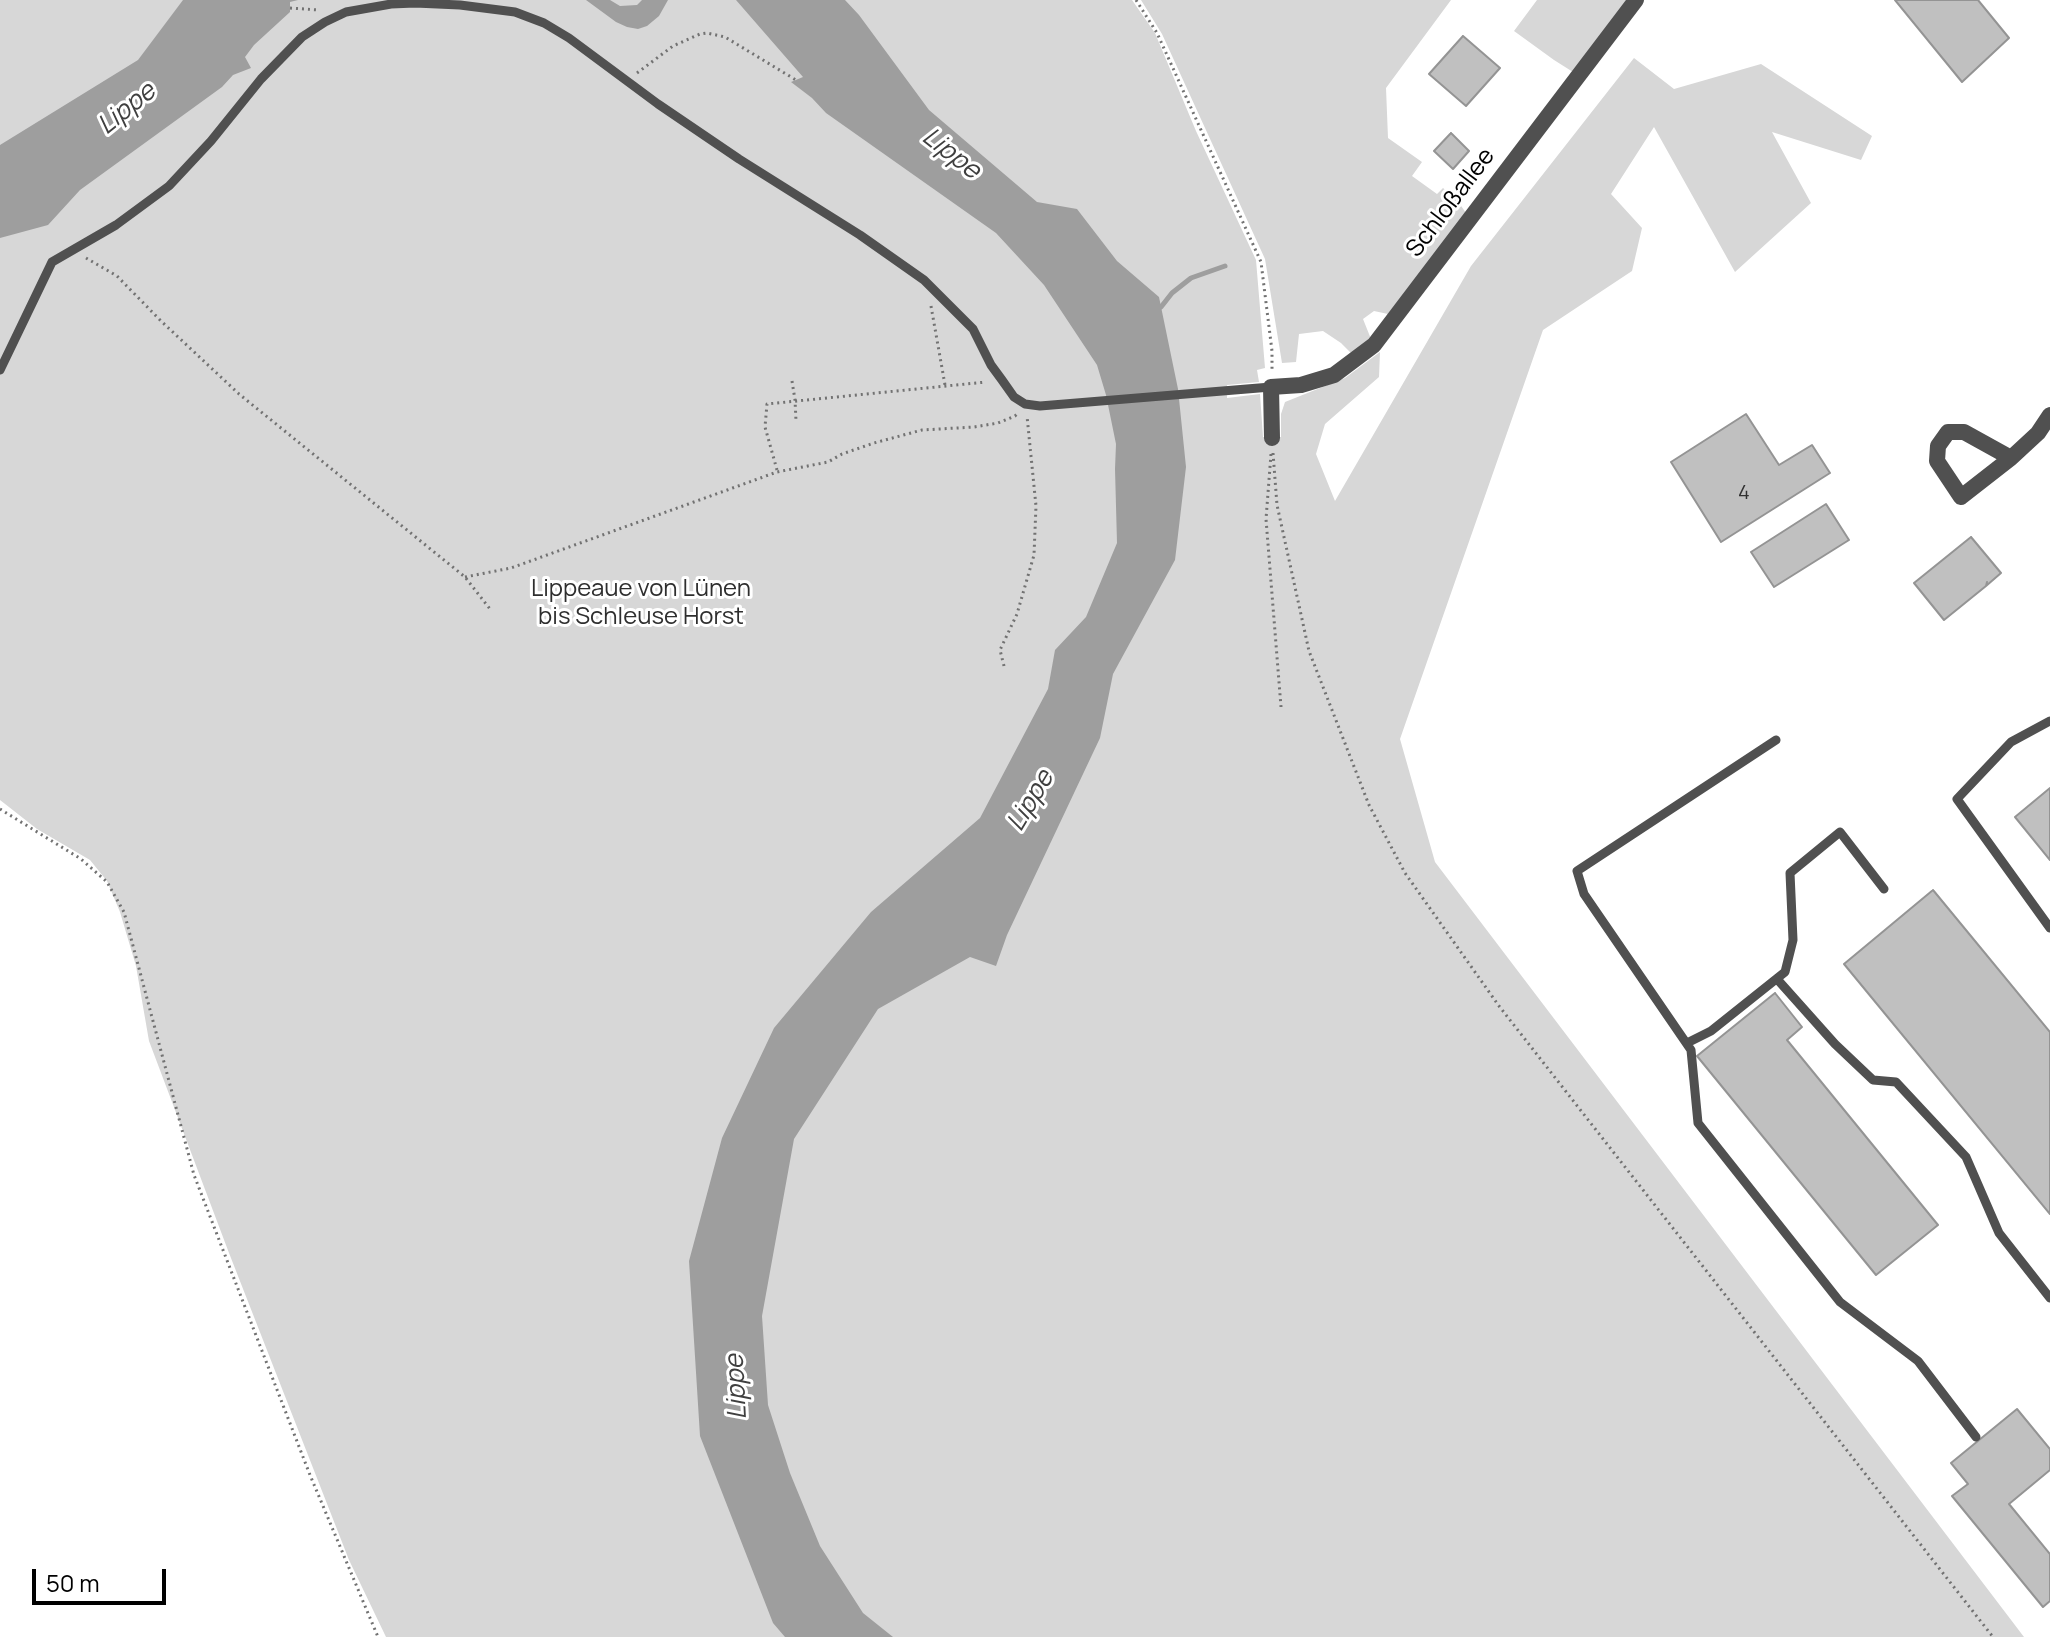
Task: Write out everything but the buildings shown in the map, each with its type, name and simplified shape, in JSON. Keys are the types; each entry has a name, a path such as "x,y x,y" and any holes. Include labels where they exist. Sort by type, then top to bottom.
{"street":[{"name":"Schloßallee","path":"1265,388 1301,385 1334,375 1374,345 1636,0"},
{"path":"1265,388 1272,438"},
{"path":"2011,458 1964,432 1948,432 1938,446 1937,461 1961,497 2011,458 2038,433 2050,415"}],"lane":[{"path":"0,370 52,262 116,225 169,186 211,141 261,79 302,37 346,12 415,3 515,12 544,23 569,38 658,104 924,280 973,329 991,365 1014,397 1025,404 1040,406 1265,388"},
{"path":"2050,721 2011,742 1957,799 2050,928"},
{"path":"1776,740 1577,871 1584,894 1691,1050 1698,1123 1840,1302 1918,1361 1976,1437"},
{"path":"1687,1043 1711,1031 1785,972 1793,940 1790,873 1840,832 1884,889"},
{"path":"1777,979 1835,1044 1873,1080 1896,1082 1966,1157 1999,1233 2050,1298"}],"path":[{"path":"1136,0 1157,33 1261,262 1272,351"},
{"path":"627,80 673,46 707,33 725,37 796,80"},
{"path":"72,250 117,276 239,394 465,577 490,609"},
{"path":"937,293 931,302 945,385"},
{"path":"792,381 796,421"},
{"path":"777,472 765,427 767,404 989,381"},
{"path":"465,577 511,568 777,472 828,462 874,443 922,430 998,423 1015,416 1025,404"},
{"path":"1004,666 1000,650 1017,614 1034,555 1036,506 1025,404"},
{"path":"1272,438 1266,519 1281,707"},
{"path":"1272,438 1277,505 1309,651 1369,805 1405,873 1499,1006 1993,1637"},
{"path":"0,809 81,859 107,882 124,912 194,1175 310,1475 378,1637"}],"green space":[{"name":"Lippeaue von Lünen bis Schleuse Horst","path":"0,0 1132,0 1155,33 1256,260 1265,368 1257,370 1259,382 1227,385 1227,398 1260,394 1263,437 1281,437 1281,414 1285,402 1345,378 1380,352 1379,377 1325,424 1316,454 1335,501 1471,266 1634,58 1674,89 1761,64 1872,136 1861,160 1772,132 1811,203 1735,272 1654,127 1611,194 1642,228 1632,271 1543,330 1400,739 1435,862 2024,1637 386,1637 349,1560 149,1041 136,966 107,881 90,860 37,829 0,800"},
{"path":"1141,0 1451,0 1386,88 1388,138 1422,162 1412,176 1437,194 1443,188 1466,213 1388,314 1374,311 1363,319 1371,339 1353,355 1323,331 1299,334 1296,362 1282,363 1265,259 1162,34"},
{"path":"1537,0 1627,0 1573,72 1514,31"}],"water":[{"name":"Lippe","path":"183,0 298,0 290,2 290,12 245,57 251,68 233,75 222,87 80,190 48,225 0,238 0,145 138,60"},
{"path":"586,0 610,0 620,6 637,5 642,0 668,0 659,16 638,29 616,22"},
{"name":"Lippe","path":"736,0 845,0 929,110 1037,202 1077,209 1117,261 1159,297 1178,389 1186,467 1175,560 1113,674 1100,738 1007,935 996,966 970,957 878,1009 794,1139 762,1316 768,1405 790,1473 820,1546 863,1613 893,1637 785,1637 773,1623 700,1436 689,1261 722,1138 774,1028 871,912 980,818 1048,689 1055,650 1086,617 1117,543 1116,444 1097,365 1044,285 996,233 826,113 791,82 803,77"}],"waterway":[{"path":"1161,307 1172,293 1191,278 1225,266"}]}
